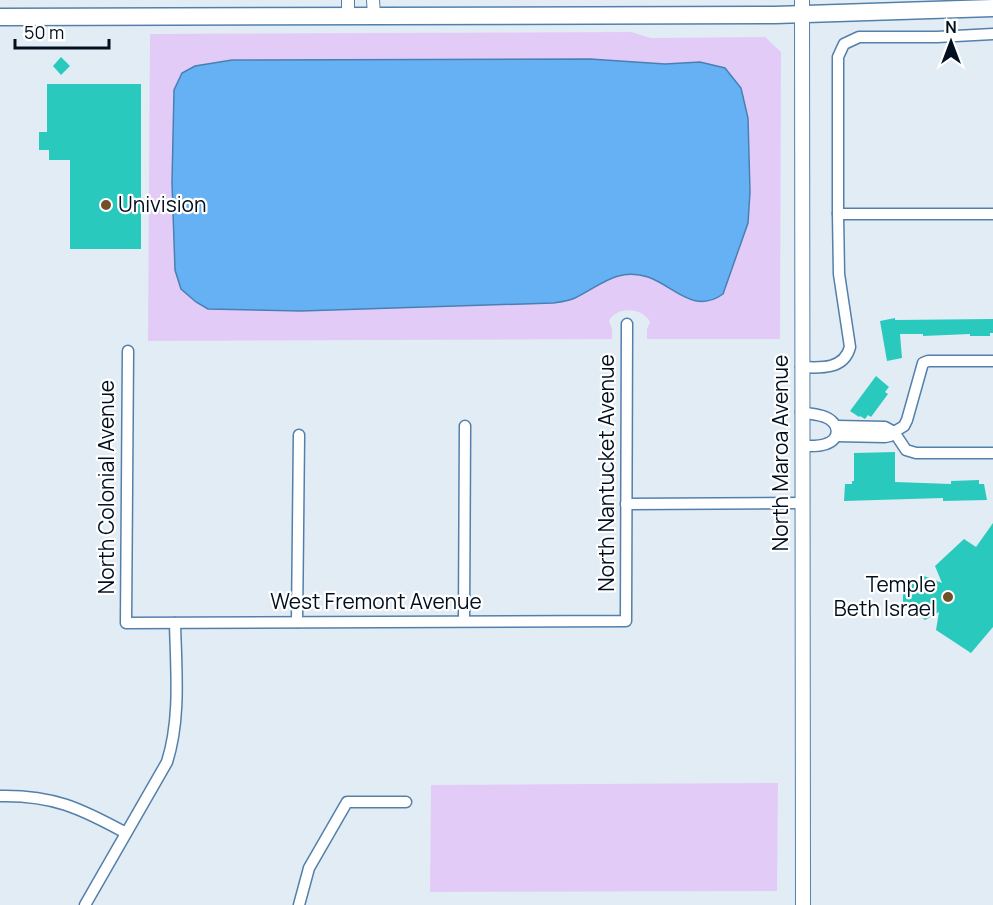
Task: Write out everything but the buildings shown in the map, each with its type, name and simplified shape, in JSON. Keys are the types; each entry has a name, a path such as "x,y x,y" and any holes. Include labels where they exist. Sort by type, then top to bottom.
{"main road":[{"name":"North Maroa Avenue","path":"802,7 802,905"},
{"path":"0,17 348,8 993,8"}],"street":[{"path":"801,367 834,366 848,355 850,348 840,283 838,214 838,57 844,44 859,38 993,34"},
{"path":"838,214 993,214"},
{"name":"North Nantucket Avenue","path":"626,621 627,324"},
{"name":"North Colonial Avenue","path":"126,622 128,351"},
{"path":"801,412 825,417 837,431 890,436 904,426 907,420 923,363 993,360"},
{"path":"464,621 465,426"},
{"path":"802,447 825,445 833,441 837,431"},
{"path":"894,432 906,450 916,453 993,453"},
{"path":"297,622 299,435"},
{"path":"626,504 802,503"},
{"name":"West Fremont Avenue","path":"126,622 626,621"},
{"path":"85,905 167,762 173,744 176,725 175,622"},
{"path":"0,796 23,795 61,802 93,815 126,833"},
{"path":"299,905 309,868 347,802 406,802"}],"shaded area":[{"path":"631,32 651,38 765,37 781,52 780,339 647,339 650,322 642,313 630,310 612,316 609,321 612,339 148,341 150,34"},
{"path":"778,783 777,891 430,892 431,785"}],"water":[{"path":"590,59 665,64 700,62 725,68 741,88 748,118 750,192 748,223 723,294 713,300 693,300 648,277 627,274 609,279 573,299 553,303 301,311 208,309 181,289 175,270 172,183 174,90 182,73 195,66 232,60"}],"place":[{"name":"Univision","path":"106,205"},
{"name":"Temple Beth Israel","path":"948,597"}]}
